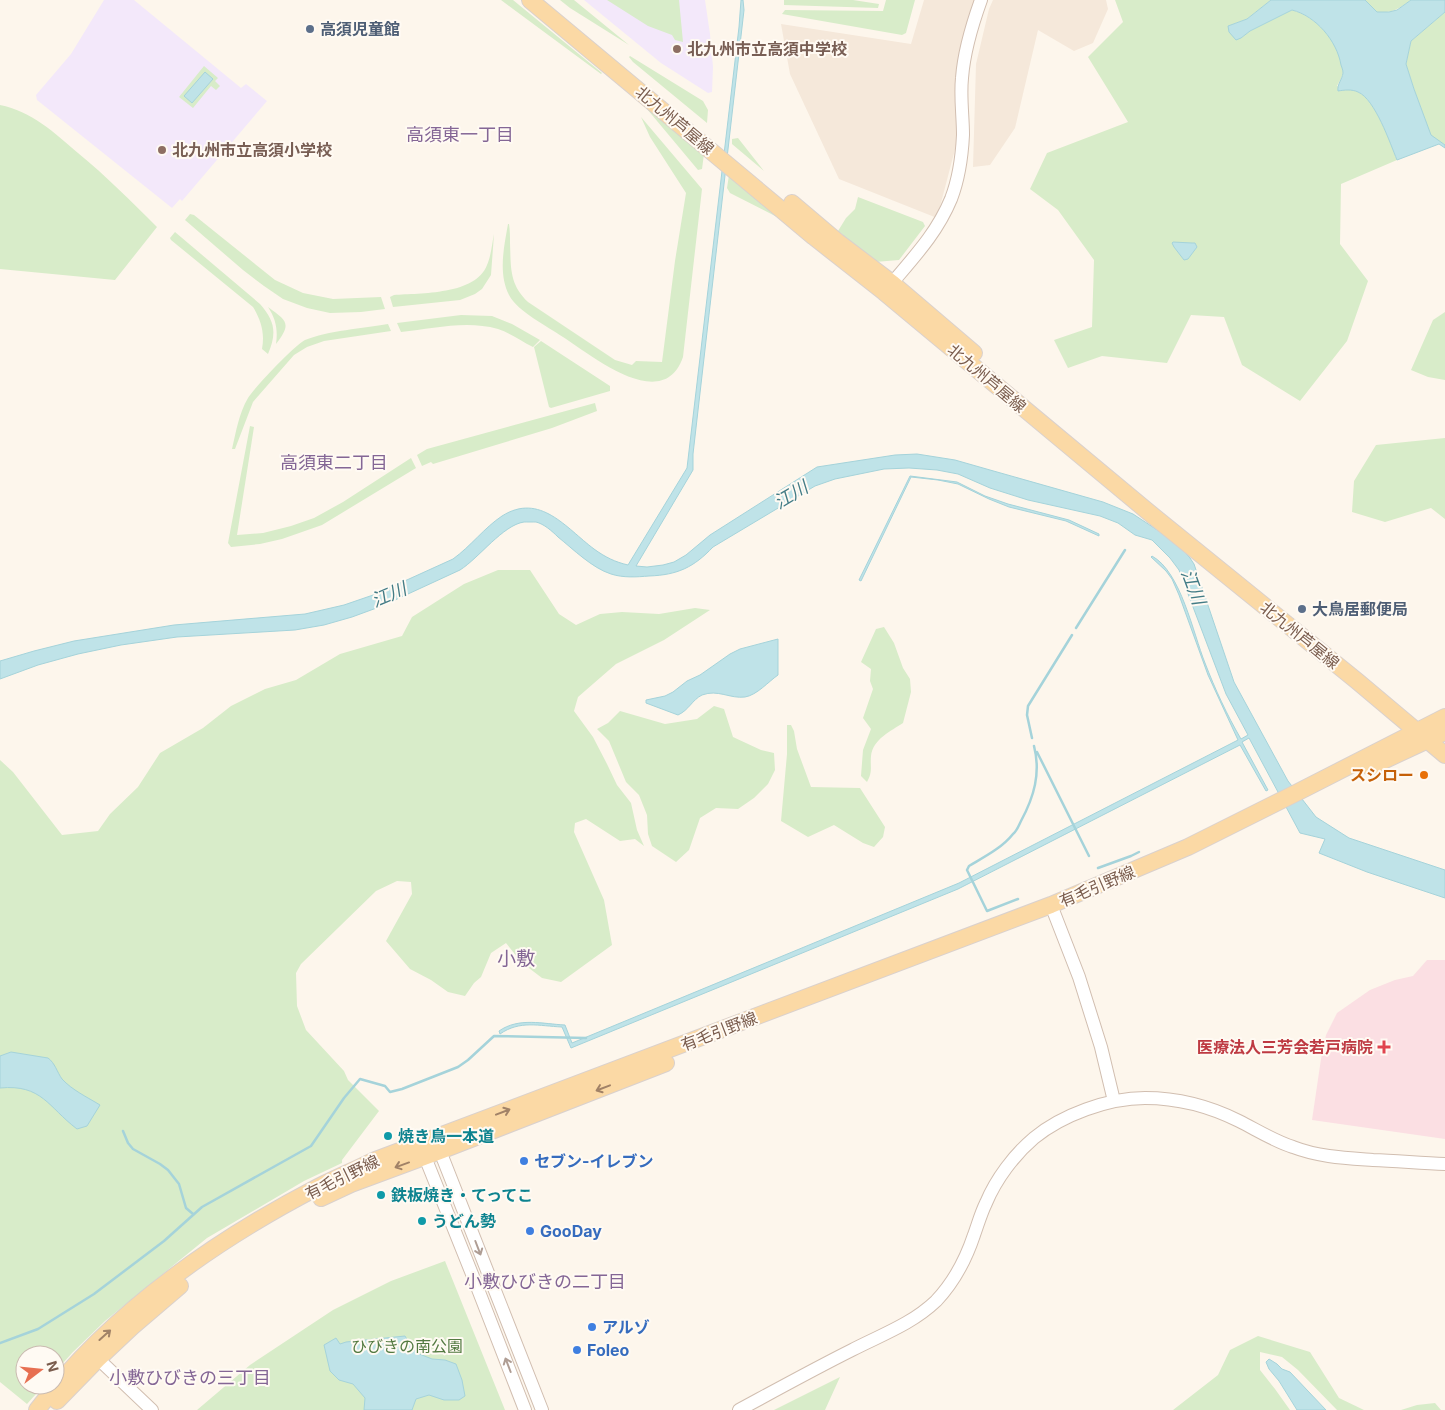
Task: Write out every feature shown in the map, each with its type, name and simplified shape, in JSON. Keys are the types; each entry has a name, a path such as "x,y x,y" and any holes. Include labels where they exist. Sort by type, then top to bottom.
{"main road":[{"name":"北九州芦屋線","path":"530,0 704,137"},
{"name":"北九州芦屋線","path":"546,0 704,137 838,242 888,288 1146,510 1357,681 1433,734 1445,755"},
{"name":"有毛引野線","path":"50,1410 94,1354 134,1308 221,1243 319,1187 373,1161 436,1145 1053,910 1188,847 1261,817 1301,796 1433,734 1445,717"},
{"name":"有毛引野線","path":"37,1410 94,1354 132,1327 202,1268 239,1243 308,1203 351,1184 424,1157 436,1145"}],"street":[{"path":"888,288 922,248 939,224 952,197 961,160 963,135 962,78 970,30 981,0"},
{"path":"1053,910 1079,976 1101,1047 1114,1101"},
{"path":"739,1410 852,1349 897,1329 921,1314 937,1300 951,1283 964,1261 985,1203 996,1183 1015,1157 1034,1138 1062,1120 1085,1110 1114,1101 1144,1098 1179,1100 1210,1108 1293,1148 1327,1156 1445,1164"},
{"path":"436,1145 542,1410"},
{"path":"424,1157 525,1410"},
{"path":"94,1354 152,1410"}],"shaded area":[{"name":"北九州市立高須小学校","path":"104,0 134,0 241,88 246,84 267,101 182,201 180,199 172,208 37,100 36,95 71,54"},
{"name":"北九州市立高須中学校","path":"584,0 705,0 713,67 712,92 708,93 661,63"},
{"path":"924,0 977,0 958,138 937,218 839,179 790,74 781,24 911,44"},
{"path":"993,0 1106,0 1108,9 1093,43 1074,51 1038,30 1015,128 990,165 973,167 976,64 989,9"},
{"name":"医療法人三芳会若戸病院","path":"1427,960 1445,960 1445,1139 1312,1120 1326,1035 1337,1013 1370,990 1395,980 1413,976"}],"green space":[{"path":"501,0 513,0 602,73 601,74"},
{"path":"560,0 574,0 629,45 570,8"},
{"path":"607,0 679,0 683,42 675,40 672,35 648,26"},
{"path":"784,0 853,0 879,4 878,8 784,5"},
{"path":"886,0 915,0 906,33 902,35 782,14 785,10 883,11"},
{"path":"1115,0 1271,0 1247,19 1228,26 1241,38 1250,31 1292,10 1311,19 1327,33 1339,51 1343,71 1337,86 1360,93 1366,98 1382,124 1397,160 1341,184 1340,244 1368,281 1347,341 1300,401 1242,365 1224,317 1191,315 1167,363 1102,356 1068,368 1054,340 1092,327 1094,260 1058,210 1030,189 1047,153 1128,122 1088,57 1123,22"},
{"path":"1365,0 1411,0 1396,10 1377,12"},
{"path":"1445,12 1445,145 1431,136 1406,64 1411,41"},
{"path":"630,56 703,101 708,110 707,123 633,62"},
{"path":"204,66 218,78 215,81 220,86 216,90 211,86 193,108 179,97"},
{"path":"0,105 22,112 42,124 88,162 157,227 115,280 0,269"},
{"path":"647,109 704,154 702,169 698,170"},
{"path":"641,117 702,189 683,357 673,374 660,381 644,381 626,376 608,367 533,318 519,307 509,295 503,269 509,224 512,275 517,289 528,302 615,360 632,365 636,361 662,362 686,193 650,137"},
{"path":"738,138 764,171 732,144 732,139"},
{"path":"729,175 778,215 777,217 730,193 727,188"},
{"path":"858,197 923,222 925,226 899,260 875,262 838,231 846,218 855,209"},
{"path":"190,214 194,215 275,280 303,293 333,299 381,297 385,309 330,313 307,308 283,299 243,270 185,220"},
{"path":"175,232 265,310 273,328 273,340 268,354 262,349 262,327 253,307 171,240 170,238"},
{"path":"494,234 491,275 482,289 460,300 393,307 390,297 394,295 432,293 460,287 481,275 487,265"},
{"path":"268,307 283,319 286,327 276,344 276,325"},
{"path":"1445,312 1445,380 1428,377 1411,370 1433,320"},
{"path":"461,315 492,316 512,324 540,340 533,347 498,329 473,325 401,332 397,323"},
{"path":"388,324 391,331 324,341 307,347 294,355 253,402 235,449 232,449 240,416 248,398 275,367 300,343 324,334"},
{"path":"541,341 610,386 610,391 549,407 534,347"},
{"path":"595,403 597,411 552,428 433,464 431,462 422,466 417,455 427,449"},
{"path":"250,426 254,427 237,535 263,533 314,518 343,502 411,458 416,468 322,525 282,539 260,544 231,547 228,543"},
{"path":"1445,438 1445,519 1431,508 1385,522 1352,512 1354,481 1376,445"},
{"path":"498,570 530,570 559,614 576,625 600,614 622,612 659,614 695,608 710,610 664,640 616,664 578,697 574,711 593,737 617,785 631,803 637,830 644,846 635,839 620,841 586,819 575,823 574,832 604,900 612,945 561,982 542,978 521,962 506,943 491,953 481,977 465,996 448,992 410,969 386,941 412,894 411,882 397,881 376,891 301,964 296,973 297,1006 306,1030 344,1071 348,1080 379,1111 342,1160 342,1163 304,1181 207,1238 105,1321 65,1361 65,1345 15,1345 15,1394 0,1382 0,760 13,772 62,835 98,831 110,814 138,787 160,753 203,728 231,706 265,689 296,680 340,654 402,636 412,617 464,584"},
{"path":"884,627 894,643 903,668 910,679 911,692 903,723 883,736 872,750 871,772 867,782 861,776 863,750 871,729 863,718 873,689 870,681 871,669 861,662 876,629"},
{"path":"714,706 724,709 733,737 761,750 774,753 775,770 768,784 754,798 738,809 716,808 700,818 689,850 676,862 652,846 648,834 647,815 639,795 626,782 609,741 597,729 608,723 620,711 665,724 697,719"},
{"path":"787,725 791,725 794,731 797,749 811,787 860,788 885,827 883,837 874,847 863,843 834,825 808,837 781,821 787,754"},
{"name":"ひびきの南公園","path":"445,1261 505,1410 197,1410 250,1365 333,1310 391,1281"},
{"path":"1258,1336 1310,1352 1339,1398 1364,1410 1337,1410 1298,1370 1282,1357 1260,1352 1260,1370 1290,1410 1173,1410 1218,1375 1230,1350"},
{"path":"840,1377 825,1410 774,1410"},
{"path":"16,1395 35,1395 27,1404"},
{"path":"1435,1403 1441,1410 1401,1410 1417,1405"}],"water":[{"name":"江川","path":"741,0 743,0 744,10 693,454 693,470 636,566 647,567 674,562 686,555 710,535 817,467 895,455 917,454 955,460 1103,502 1133,514 1177,543 1194,564 1234,682 1288,781 1316,817 1349,838 1445,870 1445,898 1367,872 1319,853 1325,839 1300,833 1249,738 1242,742 1268,790 1266,791 1240,745 958,889 571,1048 562,1027 522,1025 500,1034 499,1031 515,1024 565,1025 572,1043 959,883 1238,740 1208,675 1172,579 1152,556 1171,575 1178,589 1209,673 1231,721 1241,739 1248,735 1226,694 1179,570 1152,540 1135,535 1118,523 1100,516 1028,500 990,488 958,474 937,470 884,469 835,479 815,486 713,547 692,565 669,574 630,577 611,574 590,563 545,526 536,522 524,522 516,524 500,535 460,570 382,606 352,617 324,625 295,630 177,637 121,645 38,665 0,679 0,661 74,641 174,625 305,614 344,605 376,594 453,559 495,521 516,510 528,508 540,510 563,523 606,557 628,565 687,468"},
{"path":"1271,0 1365,0 1377,12 1389,12 1397,10 1411,0 1445,0 1445,12 1411,41 1406,64 1431,135 1445,145 1445,148 1439,144 1397,160 1381,122 1370,103 1356,91 1338,91 1343,72 1335,47 1317,24 1301,13 1292,10 1236,40 1229,32 1228,26 1247,19"},
{"path":"205,72 213,79 192,103 184,96"},
{"path":"1173,242 1195,243 1197,247 1188,259 1184,260 1174,247"},
{"path":"910,476 957,482 985,496 1008,504 1069,520 1099,534 1099,536 1066,521 1009,507 958,484 911,477 861,581 859,580"},
{"path":"778,639 778,675 754,694 745,697 734,697 708,693 702,695 678,715 646,703 646,700 665,696 673,692 687,681 700,675 740,649"},
{"path":"11,1052 48,1058 66,1083 100,1105 87,1126 77,1129 35,1093 14,1088 0,1088 0,1056"},
{"path":"405,1336 417,1353 432,1359 445,1360 456,1364 465,1396 459,1400 444,1400 429,1395 416,1399 412,1410 364,1410 365,1398 353,1384 339,1380 330,1371 324,1345 336,1338 340,1344"},
{"path":"1269,1359 1282,1369 1290,1372 1326,1410 1297,1410 1269,1369 1266,1362"}],"waterway":[{"path":"1076,628 1125,550"},
{"path":"1032,738 1027,715 1028,706 1072,635"},
{"path":"1018,899 987,911 967,870 969,866 1004,844 1018,828 1030,803 1035,785 1037,766 1034,746"},
{"path":"1037,752 1089,856"},
{"path":"1098,868 1139,852"},
{"path":"0,1343 38,1329 94,1294 164,1241 202,1207 311,1146 344,1098 360,1079 385,1086 390,1092 402,1089 458,1067 494,1036 586,1038"},
{"path":"123,1131 133,1149 168,1170 179,1184 186,1208 193,1214"}],"place":[{"name":"高須児童館","path":"310,29"},
{"name":"北九州市立高須中学校","path":"677,49"},
{"name":"北九州市立高須小学校","path":"162,150"},
{"name":"大鳥居郵便局","path":"1302,609"},
{"name":"スシロー","path":"1424,775"},
{"name":"医療法人三芳会若戸病院","path":"1384,1047"},
{"name":"焼き鳥一本道","path":"388,1136"},
{"name":"セブン-イレブン","path":"524,1161"},
{"name":"鉄板焼き・てってこ","path":"381,1195"},
{"name":"うどん勢","path":"422,1221"},
{"name":"GooDay","path":"530,1231"},
{"name":"アルゾ","path":"592,1327"},
{"name":"Foleo","path":"577,1350"}],"district":[{"name":"高須東一丁目","path":"460,135"},
{"name":"高須東二丁目","path":"334,463"},
{"name":"小敷","path":"516,958"},
{"name":"小敷ひびきの二丁目","path":"545,1282"},
{"name":"小敷ひびきの三丁目","path":"190,1378"}]}
